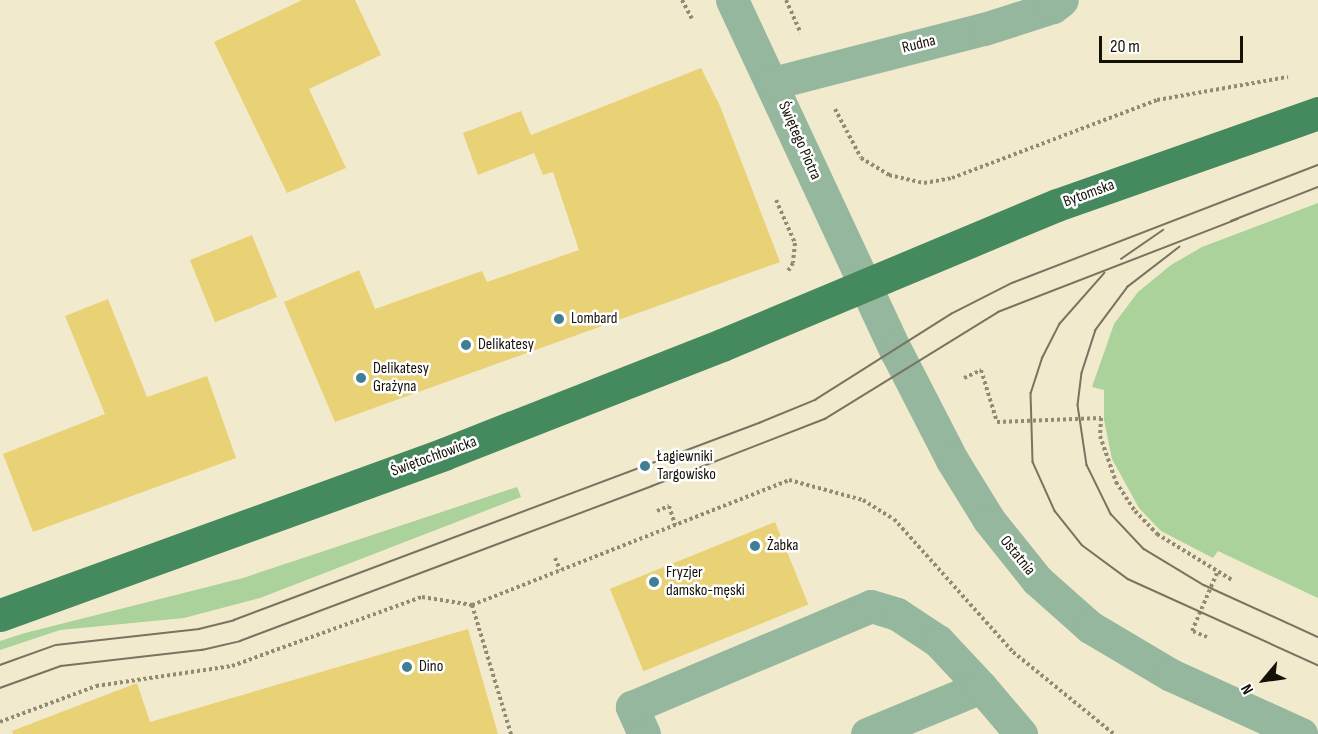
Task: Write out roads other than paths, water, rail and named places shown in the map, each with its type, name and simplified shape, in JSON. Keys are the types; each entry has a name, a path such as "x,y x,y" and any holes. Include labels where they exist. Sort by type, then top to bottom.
{"main road":[{"name":"Bytomska","path":"863,284 1058,205 1318,113"},
{"name":"Świętochłowicka","path":"0,615 444,454 863,284"}],"street":[{"name":"Świętego Piotra","path":"732,0 773,83 863,284"},
{"name":"Rudna","path":"773,83 984,28 1053,7 1062,0"},
{"name":"Ostatnia","path":"863,284 952,460 989,520 1037,580 1090,627 1171,675 1248,725 1301,734"},
{"path":"644,734 632,706 871,606 897,614 938,640 1021,734"},
{"path":"867,734 981,687"}],"tram line":[{"path":"0,665 56,645 199,629 234,620 759,423 815,400 951,314 1012,283 1318,165"},
{"path":"1231,221 1318,187"},
{"path":"0,688 61,666 202,650 240,641 652,486 825,419 998,312 1238,219"},
{"path":"1121,259 1163,230"},
{"path":"1180,247 1128,287 1096,330 1082,373 1078,405 1087,465 1111,514 1144,549 1204,585 1318,637"},
{"path":"1105,273 1060,324 1043,357 1031,393 1033,462 1055,511 1082,545 1128,579 1318,665"}],"place":[{"name":"Lombard","path":"559,319"},
{"name":"Delikatesy","path":"466,345"},
{"name":"Delikatesy Grażyna","path":"361,378"},
{"name":"Łagiewniki Targowisko","path":"645,466"},
{"name":"Żabka","path":"755,546"},
{"name":"Fryzjer damsko-męski","path":"654,582"},
{"name":"Dino","path":"407,667"}]}
